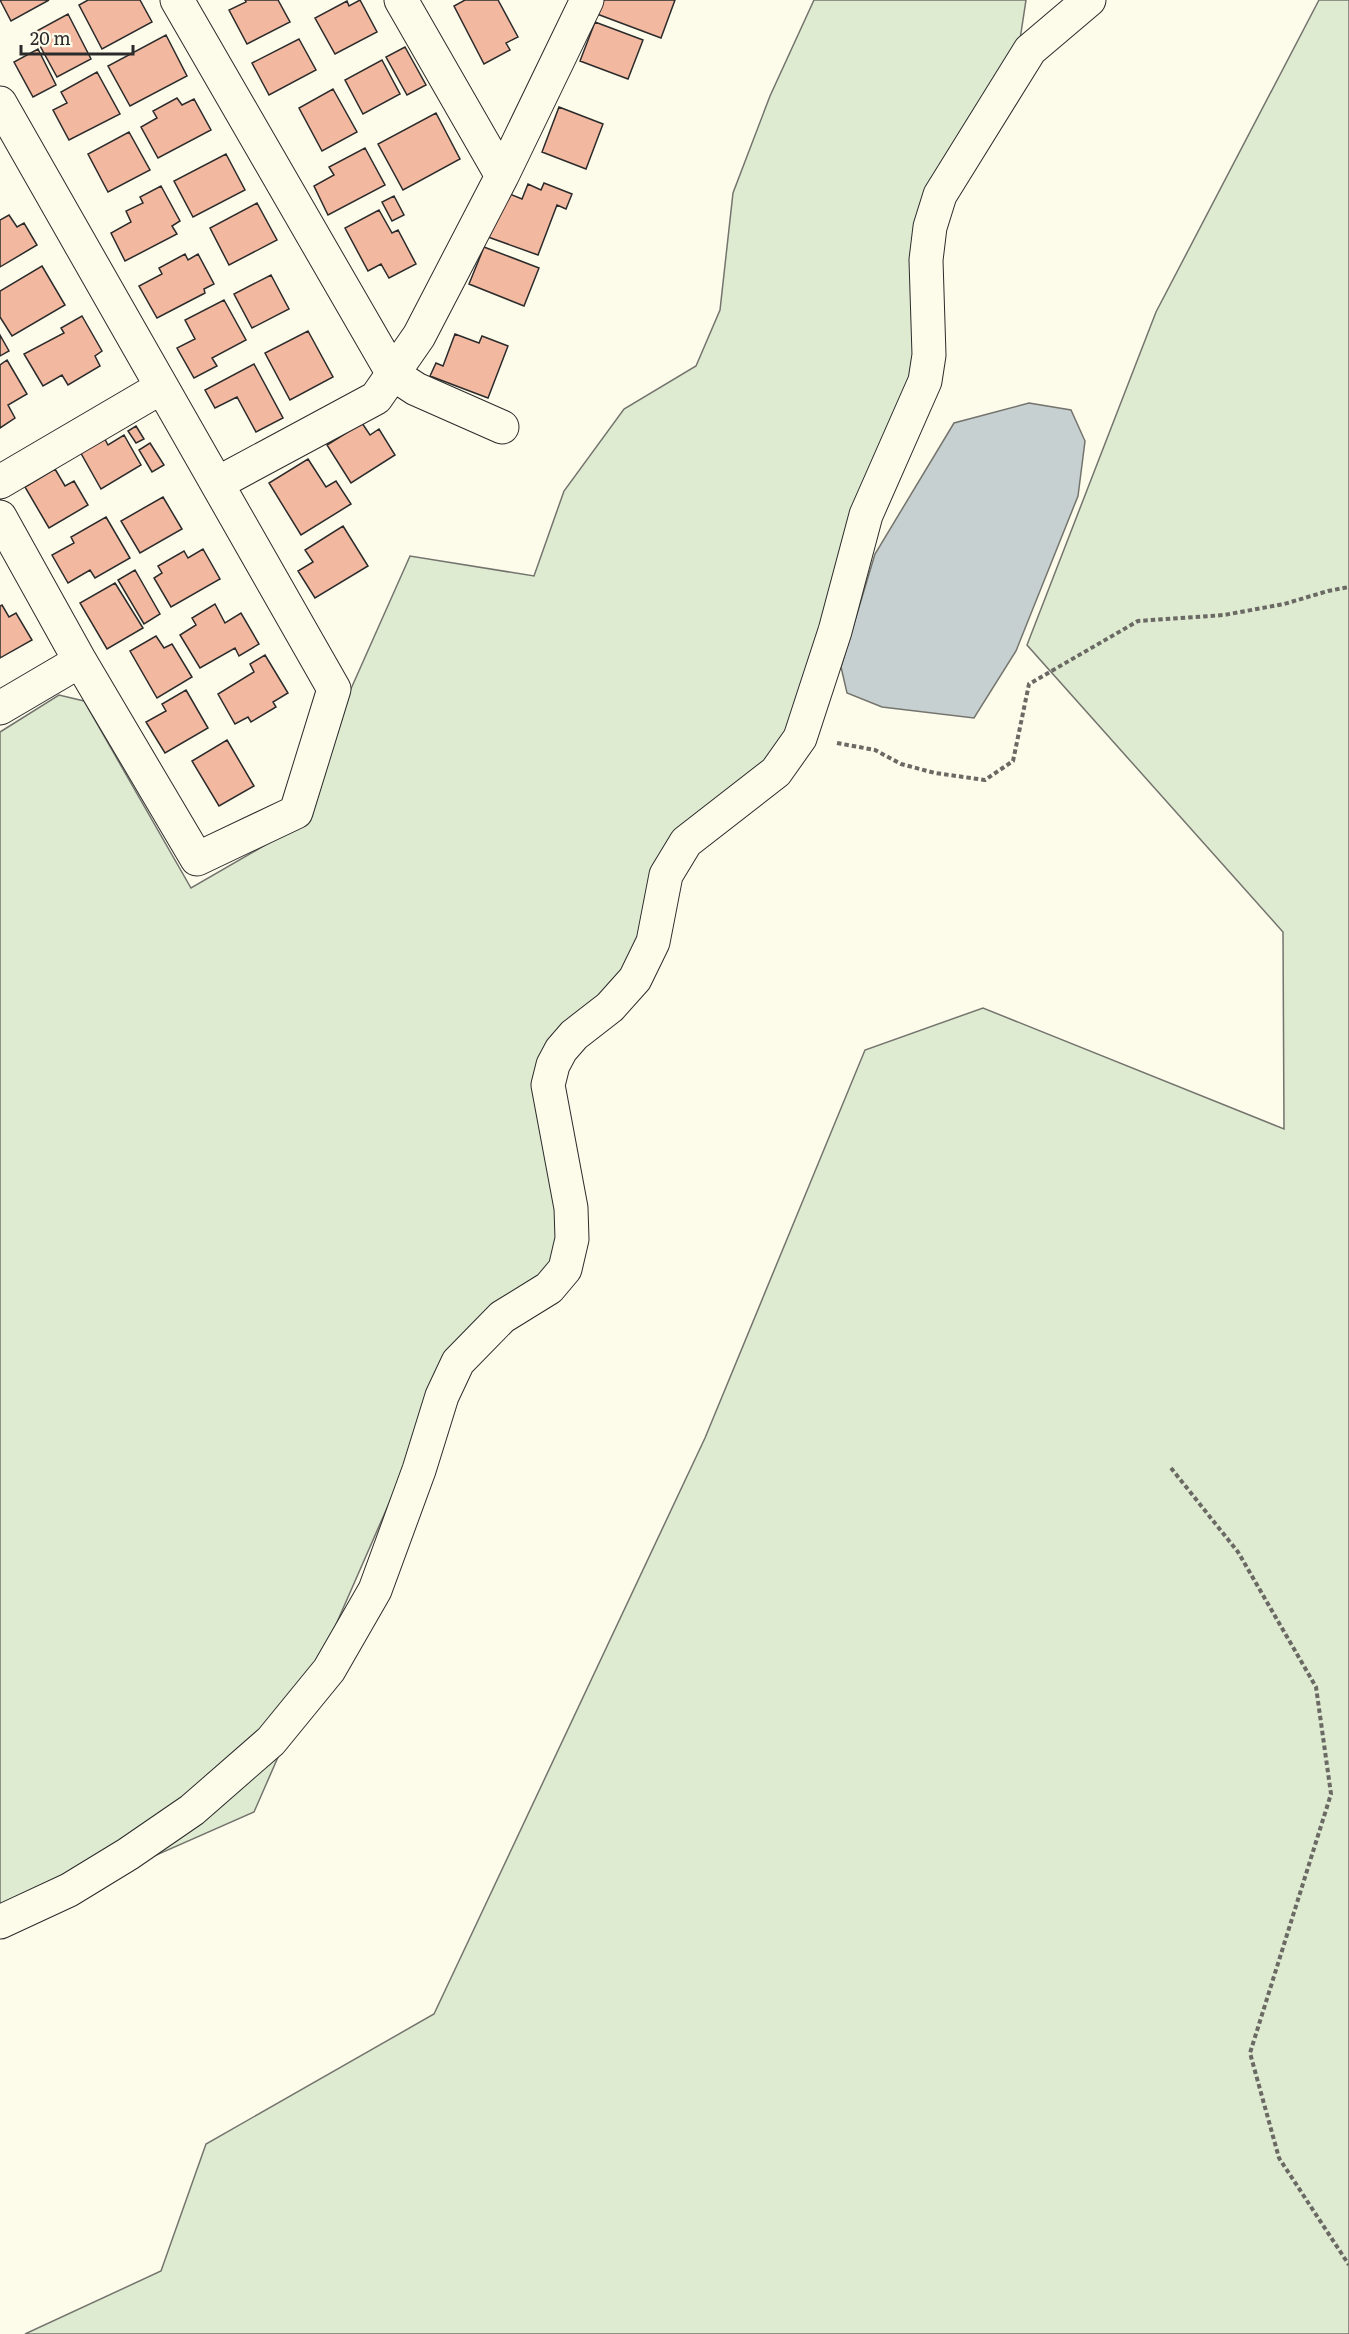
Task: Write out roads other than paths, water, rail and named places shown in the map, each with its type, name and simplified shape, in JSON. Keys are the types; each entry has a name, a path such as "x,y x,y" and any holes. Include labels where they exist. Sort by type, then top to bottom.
{"street":[{"path":"177,0 393,374 416,389 502,427"},
{"path":"401,0 502,176"},
{"path":"218,483 376,398 419,336 502,176 587,0"},
{"path":"0,1922 69,1890 128,1854 192,1810 271,1741 329,1670 375,1590 442,1396 458,1362 502,1317 549,1288 564,1269 572,1239 571,1208 548,1085 553,1065 561,1050 574,1035 610,1007 635,979 653,942 666,875 686,842 776,772 800,738 835,631 866,515 925,381 929,355 926,260 930,226 940,195 1030,50 1089,0"},
{"path":"0,103 334,688 296,812 197,859 80,661 0,517"},
{"path":"0,482 162,387"},
{"path":"0,708 80,661"}]}
